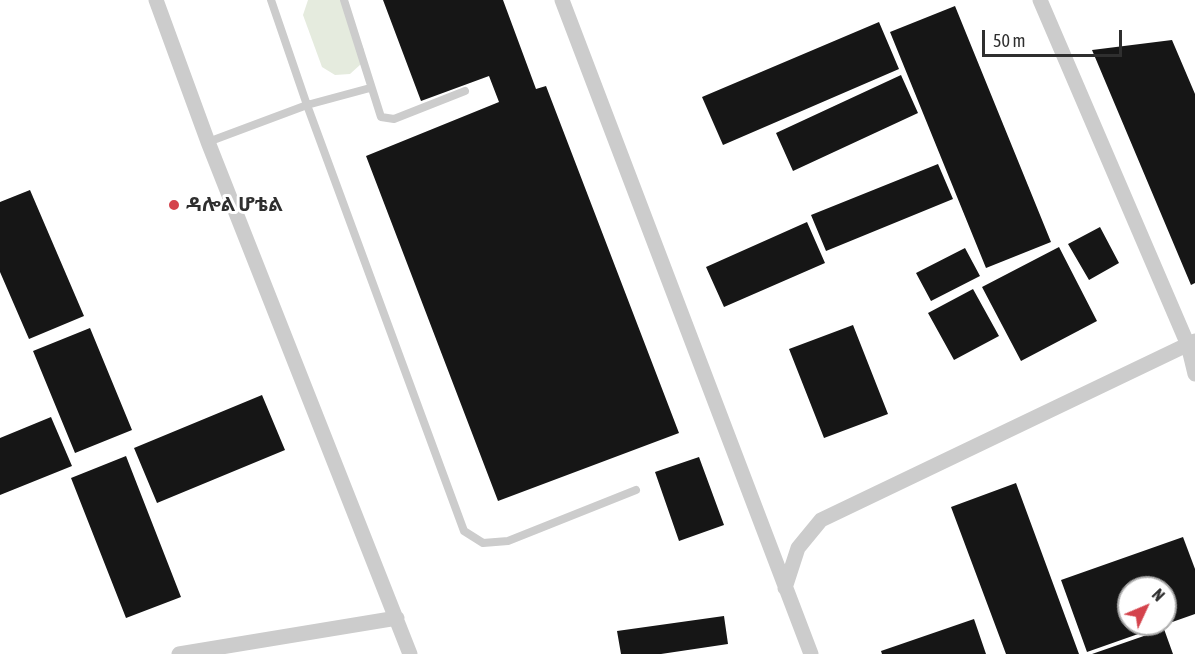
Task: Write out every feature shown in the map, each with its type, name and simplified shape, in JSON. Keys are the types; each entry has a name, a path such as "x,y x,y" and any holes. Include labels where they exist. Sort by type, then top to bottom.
{"street":[{"path":"156,0 208,142 410,654"},
{"path":"562,0 811,654"},
{"path":"1040,0 1192,343 1195,374"},
{"path":"784,588 798,548 821,520 1192,343"},
{"path":"179,654 397,618"}],"lane":[{"path":"271,0 307,105 464,531 483,543 508,541 636,490"},
{"path":"344,0 381,117 387,120 465,91"},
{"path":"208,142 307,105 370,88"}],"shaded area":[{"path":"308,0 344,0 364,50 361,64 350,74 335,75 322,67 303,15"}],"building":[{"path":"383,0 503,0 536,89 546,86 679,433 498,501 366,156 499,102 489,76 421,101"},
{"path":"955,6 1051,242 986,268 890,32"},
{"path":"879,22 899,69 723,145 702,97"},
{"path":"1172,40 1195,94 1195,283 1191,285 1092,50"},
{"path":"901,75 918,113 793,171 776,133"},
{"path":"938,164 953,199 826,251 811,215"},
{"path":"30,190 84,316 29,339 0,272 0,202"},
{"path":"807,222 825,263 724,307 706,267"},
{"path":"1100,227 1119,263 1089,280 1068,244"},
{"path":"1059,247 1097,321 1021,361 982,287"},
{"path":"965,248 980,276 931,301 916,273"},
{"path":"973,289 999,336 954,360 928,313"},
{"path":"853,325 888,414 824,438 789,349"},
{"path":"90,328 132,430 75,453 33,351"},
{"path":"262,395 285,450 157,503 134,448"},
{"path":"51,417 72,466 0,495 0,438"},
{"path":"126,456 181,597 126,618 71,478"},
{"path":"699,457 724,525 679,541 655,472"},
{"path":"1016,483 1079,654 1006,654 951,507"},
{"path":"1183,537 1195,569 1195,614 1177,620 1177,576 1117,576 1117,636 1132,636 1087,652 1061,580"},
{"path":"724,616 728,644 661,654 621,654 617,631"},
{"path":"974,619 986,654 882,654 881,651"},
{"path":"1144,636 1167,636 1173,654 1092,654"}],"place":[{"name":"ዳሎል ሆቴል","path":"174,205"}]}
